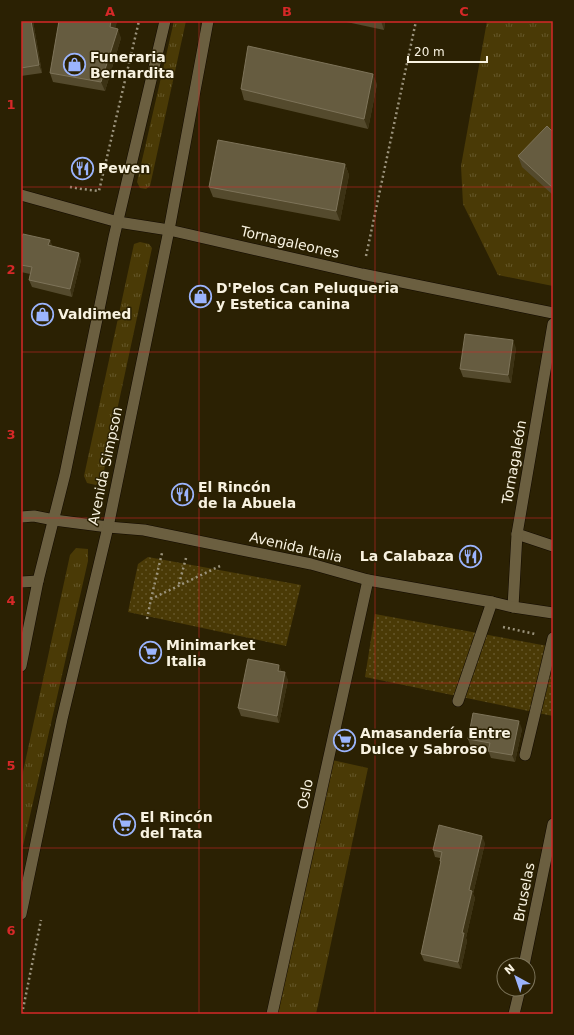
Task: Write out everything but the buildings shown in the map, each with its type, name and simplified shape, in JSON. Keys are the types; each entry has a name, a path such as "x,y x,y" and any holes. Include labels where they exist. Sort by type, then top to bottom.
{"street":[{"path":"21,666 38,581 54,520 81,399 118,222 166,21"},
{"name":"Avenida Simpson","path":"21,914 62,719 108,527 169,230 208,21"},
{"name":"Tornagaleones","path":"21,195 118,222 169,230 362,274 553,313"},
{"name":"Tornagaleón","path":"513,607 517,534 553,324"},
{"name":"Avenida Italia","path":"21,517 34,516 108,527 144,530 311,564 368,580 553,613"},
{"path":"517,534 553,546"},
{"name":"Oslo","path":"272,1014 368,580"},
{"path":"21,582 38,581"},
{"path":"458,701 492,602"},
{"path":"525,755 553,638"},
{"name":"Bruselas","path":"526,957 553,824"},
{"path":"514,1014 518,997"}],"path":[{"path":"68,186 99,190 139,21"},
{"path":"362,274 416,21"},
{"path":"147,619 162,551"},
{"path":"179,585 186,556"},
{"path":"151,599 224,564"}],"green space":[{"path":"174,21 186,21 150,186 146,189 140,188 137,182"},
{"path":"487,21 553,21 553,286 498,275 463,204 461,166"},
{"path":"140,242 149,244 152,248 102,480 96,485 87,483 84,476 134,244"},
{"path":"76,548 88,549 88,561 21,855 21,781 70,555"},
{"path":"148,557 301,585 286,646 128,612 138,564"},
{"path":"375,614 553,647 553,716 365,677"},
{"path":"332,760 368,768 316,1014 275,1014"}],"place":[{"name":"Funeraria Bernardita","path":"75,65"},
{"name":"Pewen","path":"82,168"},
{"name":"D'Pelos Can Peluqueria y Estetica canina","path":"200,296"},
{"name":"Valdimed","path":"43,314"},
{"name":"El Rincón de la Abuela","path":"182,495"},
{"name":"La Calabaza","path":"470,556"},
{"name":"Minimarket Italia","path":"150,653"},
{"name":"Amasandería Entre Dulce y Sabroso","path":"345,741"},
{"name":"El Rincón del Tata","path":"124,825"}]}
